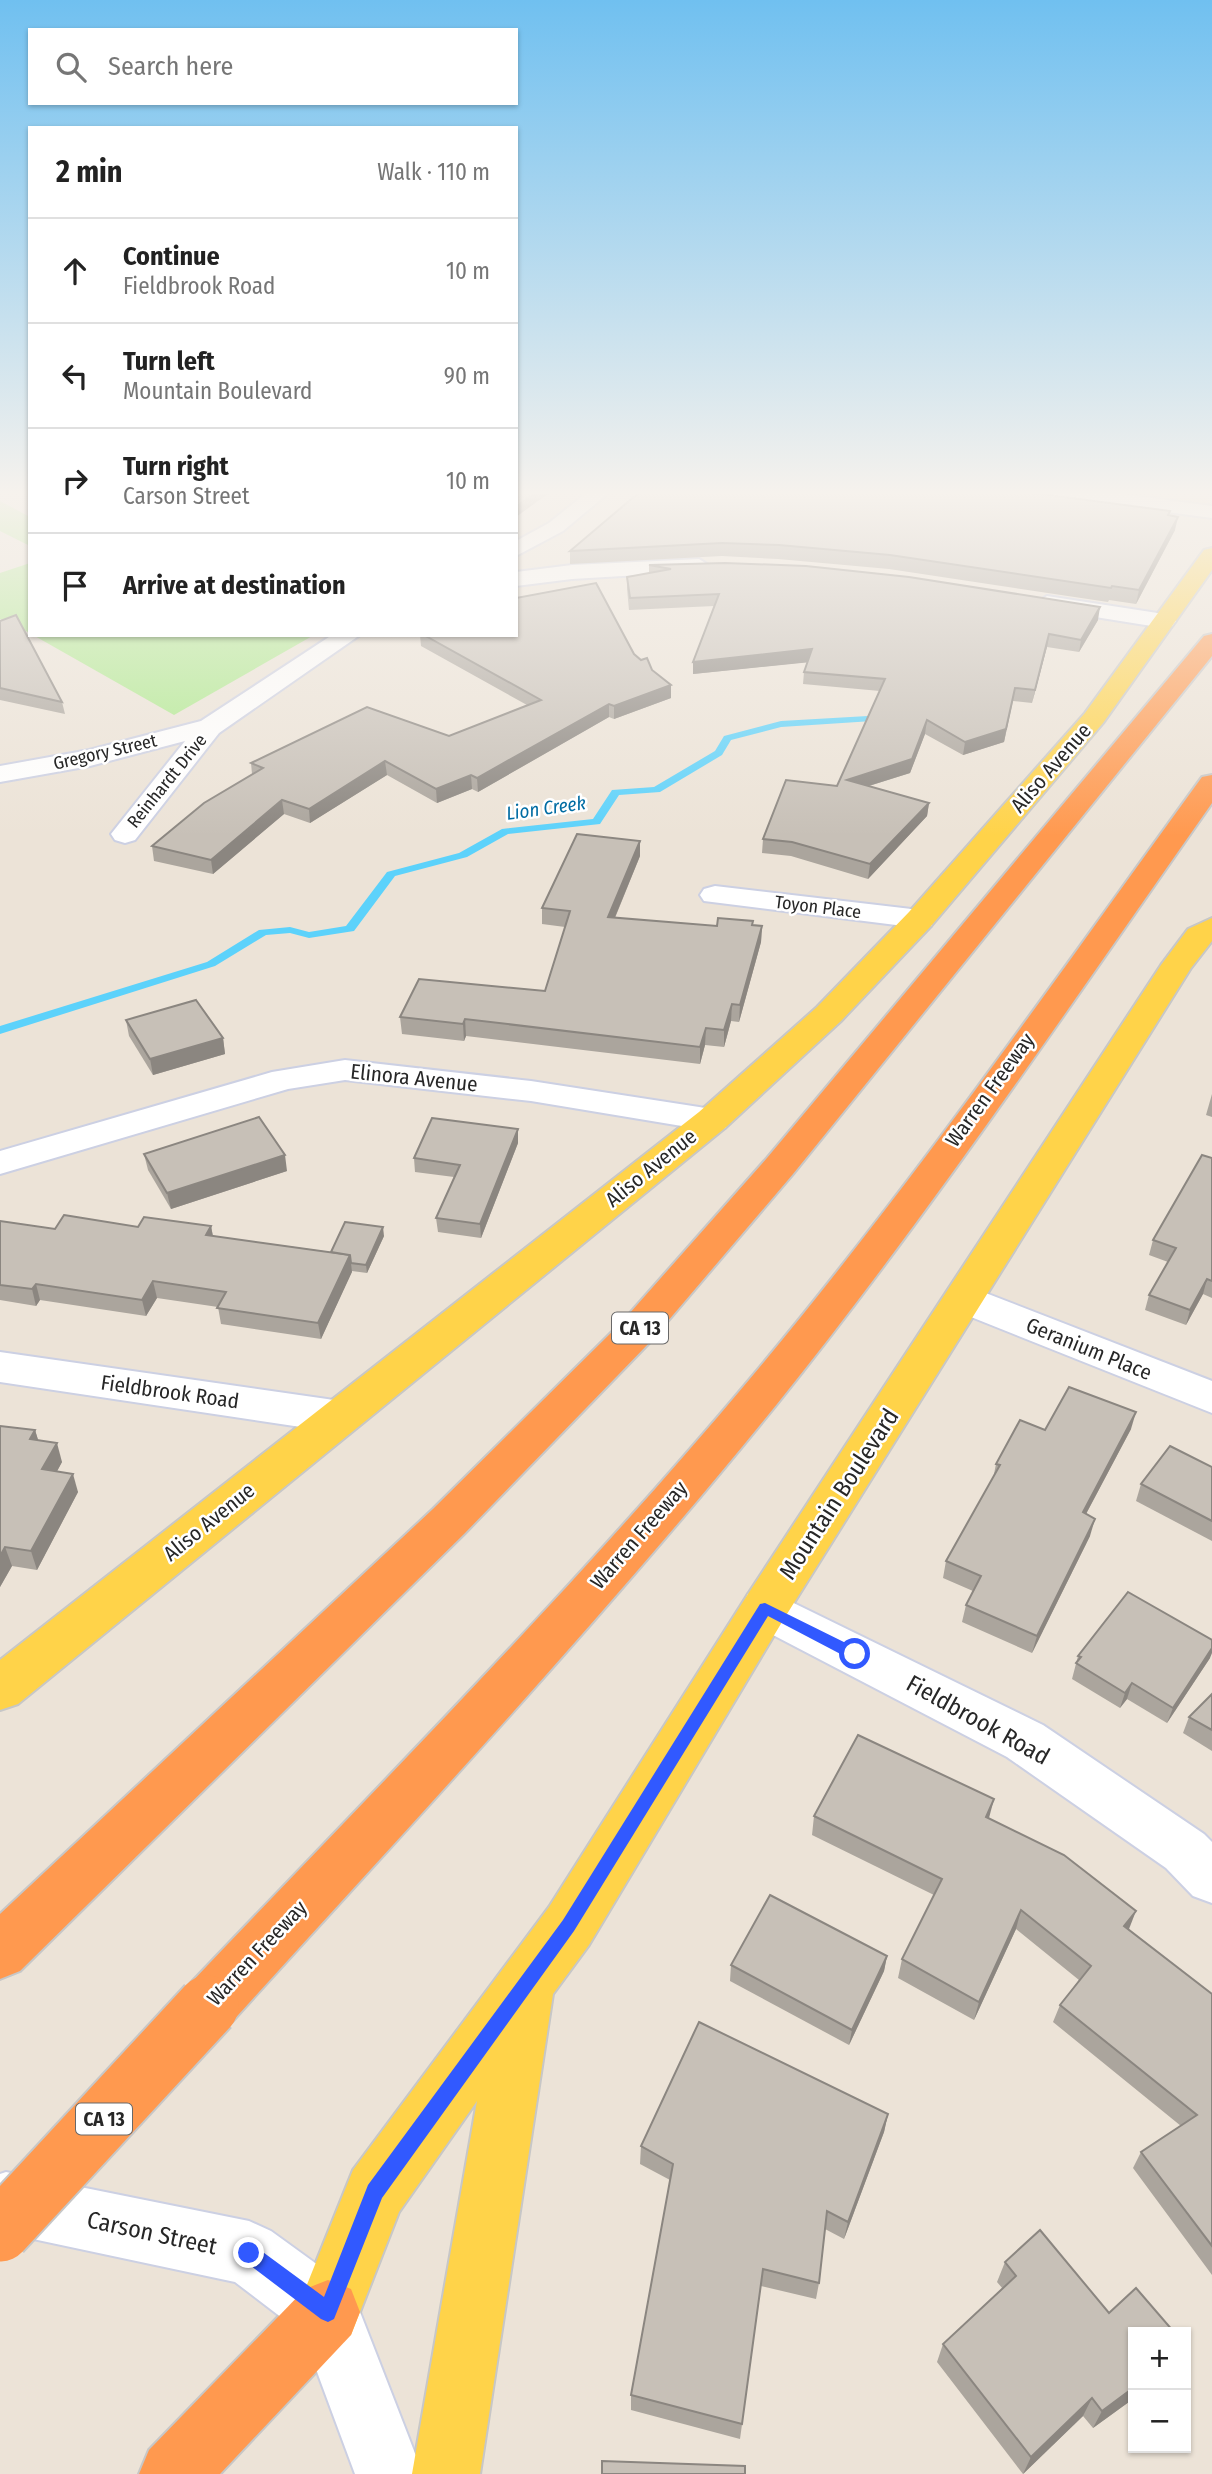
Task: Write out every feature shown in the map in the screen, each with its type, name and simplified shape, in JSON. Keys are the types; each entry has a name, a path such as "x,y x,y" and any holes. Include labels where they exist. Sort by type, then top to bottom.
{"highway":[{"name":"CA 13","path":"0,1952 449,1521 636,1332 780,1166 1212,641"},
{"name":"Warren Freeway","path":"0,2231 580,1603 764,1392 902,1213 1212,783"},
{"path":"173,2474 328,2312"}],"main road":[{"name":"Aliso Avenue","path":"0,1689 712,1120 829,1014 920,919 1094,718 1175,605"},
{"name":"Mountain Boulevard","path":"328,2312 375,2192 569,1926 765,1608 1177,965 1199,936 1212,927"},
{"path":"446,2474 527,1984"}],"street":[{"path":"1061,605 1164,621"},
{"name":"Reinhardt Drive","path":"125,834 210,727 345,637"},
{"name":"Gregory Street","path":"0,774 90,758 210,727"},
{"name":"Toyon Place","path":"715,895 920,919"},
{"name":"Elinora Avenue","path":"0,1163 284,1079 345,1070 531,1091 712,1120"},
{"name":"Geranium Place","path":"965,1299 1212,1398"},
{"name":"Fieldbrook Road","path":"0,1367 341,1417"},
{"name":"Fieldbrook Road","path":"765,1608 1025,1741 1185,1852 1212,1878"},
{"name":"Carson Street","path":"0,2202 249,2253 328,2312"},
{"path":"328,2312 389,2474"}],"green space":[{"path":"0,605 28,605 28,632 0,619"},
{"path":"37,637 310,637 174,715"}],"building":[{"path":"518,605 608,605 634,654 641,660 647,658 652,670 671,685 614,706 609,704 477,778 471,775 436,789 385,761 309,809 282,800 211,860 152,846 204,803 263,768 251,763 367,707 449,736 541,700 428,637 518,637"},
{"path":"715,605 1100,607 1081,640 1049,634 1035,690 1015,688 1006,729 965,742 927,720 912,759 847,780 929,803 870,864 792,842 763,839 786,780 837,786 885,679 804,672 812,649 693,662"},
{"path":"16,615 62,702 0,688 0,621"},
{"path":"577,834 640,841 608,917 717,926 718,918 753,921 752,925 762,926 740,1005 732,1004 724,1030 706,1028 700,1047 465,1019 463,1024 400,1017 419,979 545,991 570,911 542,908"},
{"path":"196,1000 223,1038 150,1059 126,1020"},
{"path":"259,1117 285,1155 167,1193 144,1154"},
{"path":"432,1118 518,1129 480,1224 436,1218 460,1165 414,1158"},
{"path":"1202,1155 1212,1158 1212,1281 1207,1279 1190,1310 1149,1295 1176,1248 1153,1240"},
{"path":"64,1215 138,1227 144,1217 211,1226 206,1235 350,1255 318,1323 217,1308 226,1292 153,1281 142,1300 36,1284 32,1289 0,1285 0,1221 55,1229"},
{"path":"345,1222 383,1227 366,1265 351,1263 350,1255 331,1252"},
{"path":"1069,1387 1136,1412 1083,1512 1095,1519 1037,1636 966,1605 981,1576 946,1561 1000,1465 996,1464 1020,1420 1045,1430"},
{"path":"0,1426 35,1430 30,1439 57,1443 42,1469 73,1474 31,1551 5,1547 0,1556"},
{"path":"1170,1446 1212,1467 1212,1521 1141,1484"},
{"path":"1128,1592 1212,1640 1212,1648 1173,1708 1132,1683 1125,1693 1076,1663 1081,1657 1078,1656"},
{"path":"1212,1694 1212,1730 1189,1717"},
{"path":"858,1735 994,1799 986,1817 1064,1855 1136,1911 1124,1926 1212,1994 1212,2246 1141,2152 1197,2115 1060,2005 1091,1966 1021,1910 979,2002 902,1959 942,1879 814,1816"},
{"path":"770,1895 887,1956 852,2030 731,1965"},
{"path":"699,2022 888,2114 848,2222 827,2211 819,2283 763,2269 742,2424 631,2395 673,2164 641,2146"},
{"path":"1040,2230 1109,2313 1136,2288 1170,2327 1128,2327 1128,2392 1102,2411 1092,2398 1031,2457 943,2344 1016,2276 1005,2262"},
{"path":"602,2461 745,2466 745,2474 602,2474"}],"waterway":[{"name":"Lion Creek","path":"0,1030 211,964 263,932 290,930 309,935 350,929 391,874 463,855 506,831 596,822 616,792 656,790 719,753 727,738 781,724 885,718"}],"route":[{"path":"249,2253 328,2312 364,2214 375,2192 569,1926 765,1608 855,1654"}]}
